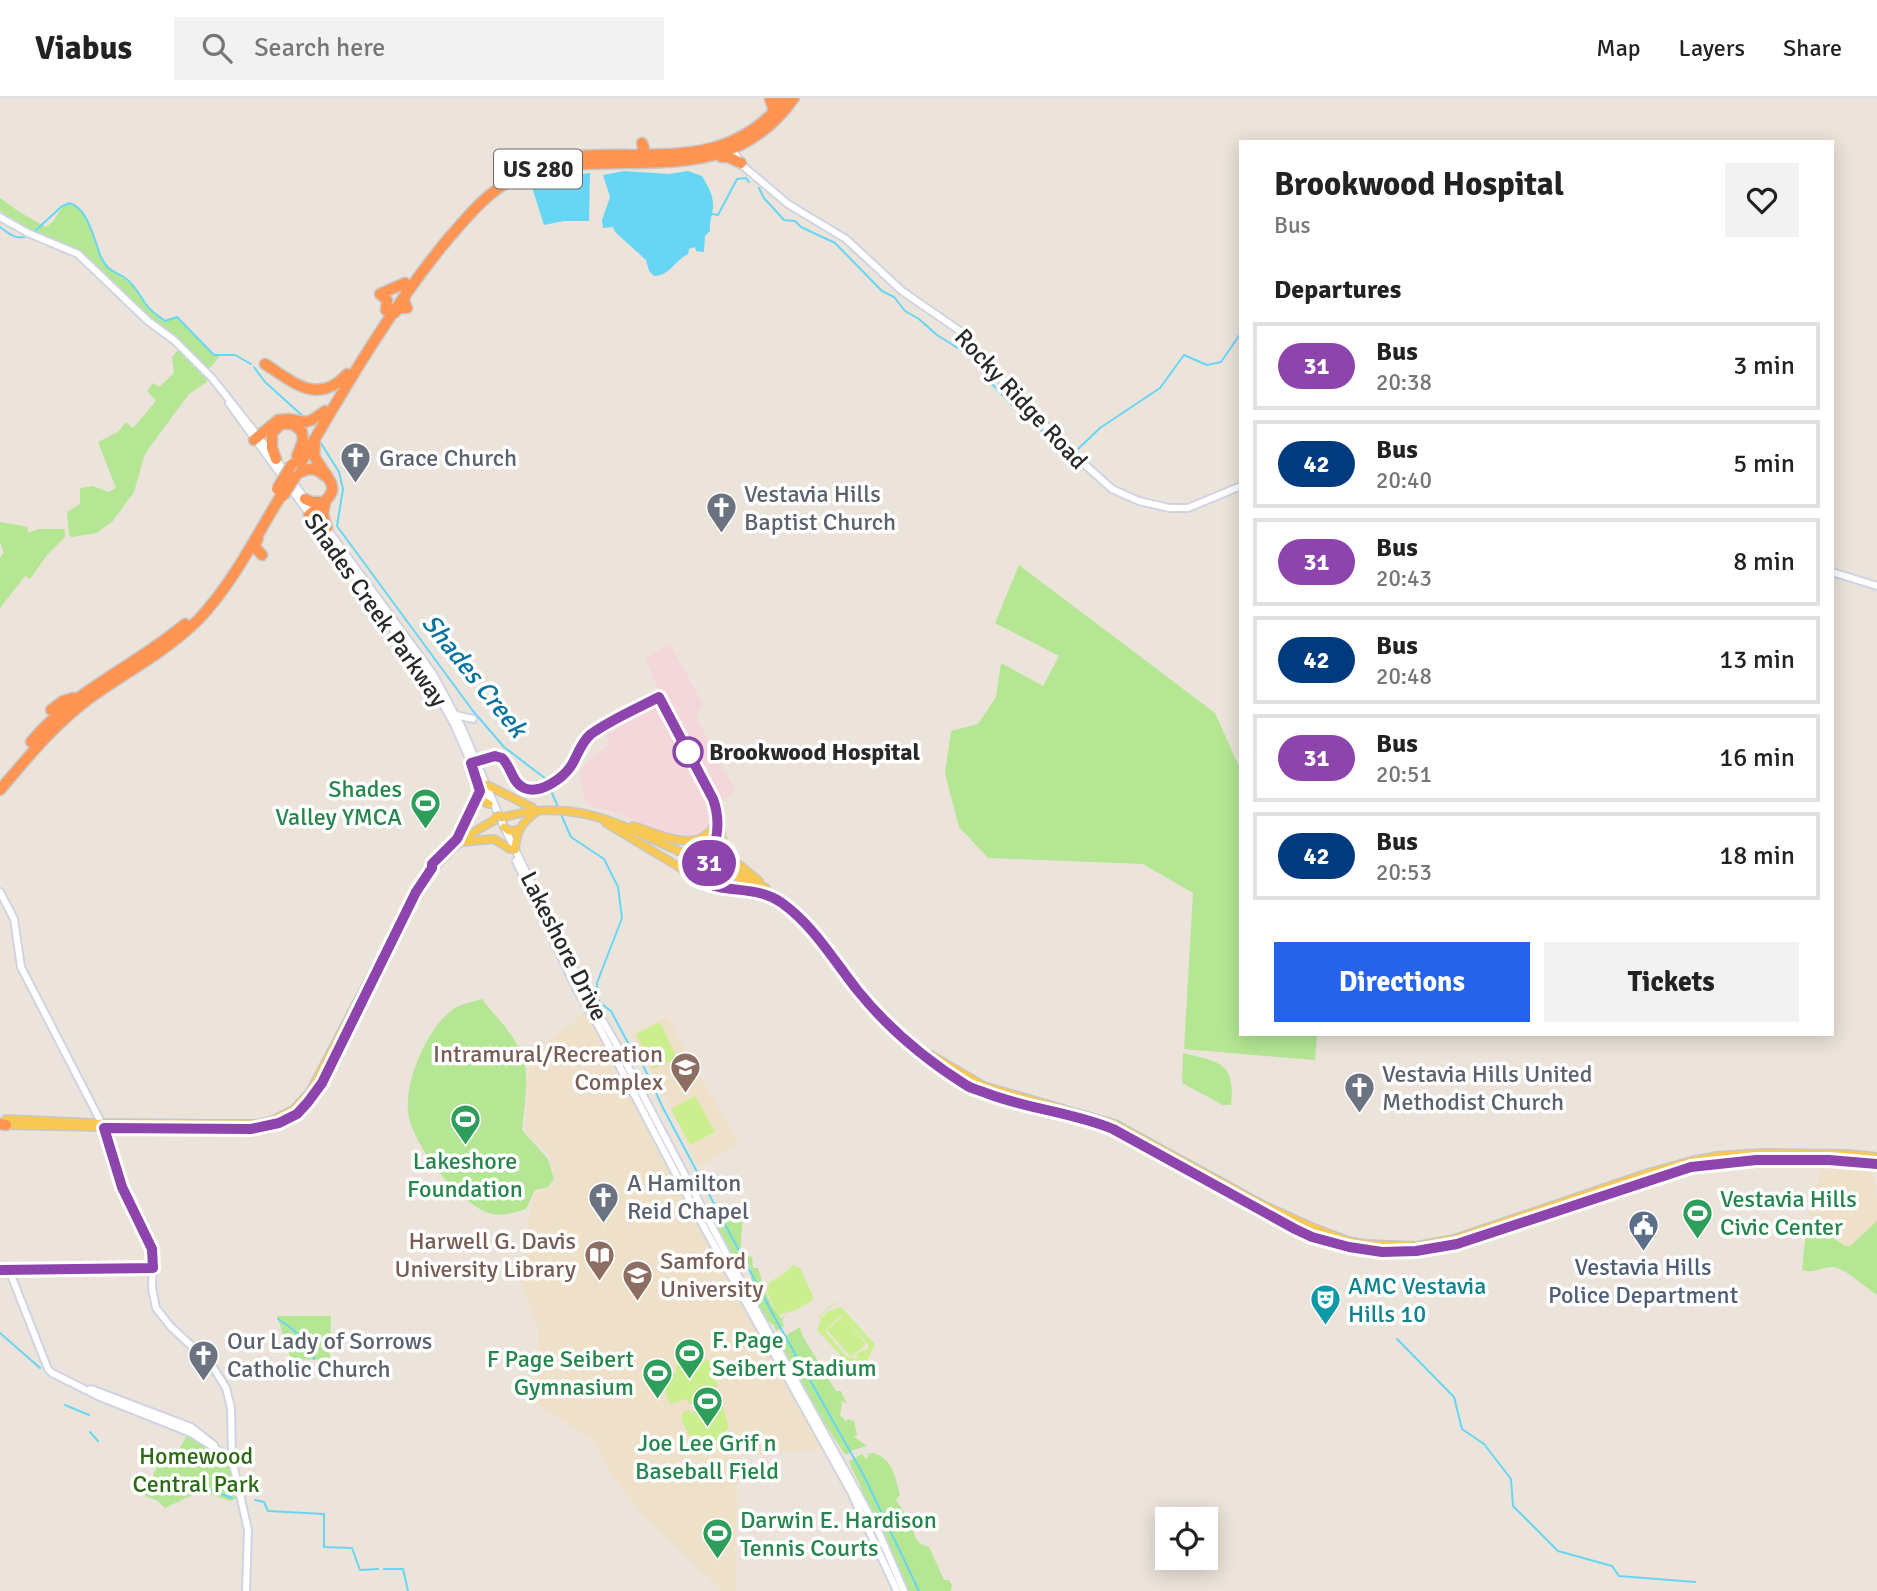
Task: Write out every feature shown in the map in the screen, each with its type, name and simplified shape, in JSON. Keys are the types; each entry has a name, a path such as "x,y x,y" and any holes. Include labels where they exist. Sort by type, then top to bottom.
{"highway":[{"name":"US 280","path":"295,467 320,430 386,310 477,204 497,188 514,178 558,165 699,159 731,147 772,115 784,98"},
{"name":"US 280","path":"295,467 325,411 368,353 405,287 477,196 508,174 554,159 642,151 689,153 745,144 771,125 794,98"},
{"path":"740,162 737,152 745,144"},
{"path":"558,165 642,151"},
{"path":"679,161 702,161 724,156 740,162"},
{"path":"386,310 387,300 380,294 405,287"},
{"path":"368,353 394,305 394,299"},
{"path":"265,364 295,383 314,390 333,387 351,374"},
{"path":"271,428 282,419 305,422 325,411"},
{"path":"0,790 52,726 157,656 180,637 214,601 239,564 249,556 261,555 255,547 262,526 271,517 295,467 303,439 300,428 289,423 256,435"},
{"path":"271,428 276,459"},
{"path":"315,509 332,493 326,474 315,465 313,449 320,430"},
{"path":"295,467 304,470 315,465"},
{"path":"51,710 151,650 197,612 281,493"},
{"path":"305,499 312,502 315,509 323,514 327,528"},
{"path":"2,777 80,695"},
{"path":"0,797 18,767"}],"main road":[{"name":"Rocky Ridge Road","path":"731,147 740,162 788,204 846,239 902,291 960,331 998,376 1088,470 1112,489 1139,501 1169,508 1188,508 1239,486"},
{"name":"Shades Creek Parkway","path":"0,217 36,237 78,254 122,297 175,341 215,382 315,509 428,678 454,725 499,821"},
{"name":"Shades Creek Parkway","path":"230,401 305,499"},
{"name":"Shades Creek Parkway","path":"327,528 433,674 456,715 472,754 482,759 478,769 482,785"},
{"path":"1834,573 1877,586"},
{"path":"456,715 471,720 467,738"},
{"path":"457,842 482,785 539,809"},
{"path":"475,804 490,802 494,796 502,794"},
{"path":"511,799 513,813"},
{"name":"Shades Creek Parkway","path":"490,802 499,821"},
{"path":"499,821 509,831 519,828 539,809"},
{"path":"476,829 513,813 539,809 577,811 686,841 712,844 726,853 809,927 881,1017 919,1051 963,1083 998,1098 1090,1120 1113,1129 1281,1223 1312,1237 1349,1247 1379,1251 1439,1248 1485,1236 1691,1161 1738,1154 1877,1164"},
{"path":"577,811 617,824 771,894"},
{"path":"494,839 512,850 519,828 519,818 513,813"},
{"path":"594,816 709,885 771,894"},
{"path":"468,818 469,823 476,829"},
{"path":"699,841 712,832 718,818"},
{"path":"3,1122 99,1125 256,1124 286,1114 310,1091 416,892 438,858 476,829 499,821"},
{"path":"457,842 494,839 500,836 499,821"},
{"name":"Lakeshore Drive","path":"499,821 569,974 602,1025 879,1533 904,1591"},
{"path":"632,826 753,881 801,912 870,999 910,1038 955,1071 984,1086 1115,1124 1261,1204 1348,1241 1403,1246 1454,1239 1691,1167 1796,1157 1877,1157"},
{"path":"719,827 726,853"},
{"path":"476,829 474,836 479,839"},
{"path":"0,892 14,919 21,967 96,1112 122,1187 152,1249 152,1288 156,1308 170,1327 221,1376 230,1401 232,1459 248,1530 246,1591"},
{"path":"391,940 393,954"},
{"name":"Lakeshore Drive","path":"602,1025 713,1243 855,1501 897,1591"},
{"path":"1032,1101 1037,1098 1039,1092"},
{"path":"3,1122 99,1125"},
{"path":"1728,1163 1730,1158 1738,1154"},
{"path":"1441,1234 1454,1239"},
{"path":"0,1270 9,1270 52,1373 191,1427 232,1459"},
{"path":"220,1451 228,1450 232,1445"}],"shaded area":[{"path":"670,644 703,704 696,717 735,791 712,809 712,822 708,832 691,838 659,831 613,812 587,805 579,773 585,764 610,743 604,730 663,699 645,658"},
{"name":"Samford University","path":"585,1012 598,1031 827,1449 738,1456 735,1591 722,1591 643,1515 613,1477 593,1440 534,1402 539,1332 517,1273 534,1195 556,1184 550,1156 525,1132 529,1064 544,1045"},
{"name":"Intramural/Recreation Complex","path":"668,1016 739,1143 699,1167 632,1033"},
{"path":"1821,1169 1872,1170 1877,1197 1877,1221 1850,1246 1845,1246 1808,1215"}],"green space":[{"path":"0,198 46,227 69,203 76,206 90,226 101,258 108,267 133,286 149,308 165,322 177,317 214,355 221,355 206,372 74,250 23,226 0,211"},
{"path":"177,351 207,377 207,382 189,394 149,448 134,492 112,522 96,533 72,537 69,535 67,512 80,504 80,488 93,486 108,492 116,488 98,442 118,432 126,422 133,428 156,401 147,391 153,383 159,387 174,373 172,357"},
{"path":"0,522 28,527 28,533 38,529 65,529 65,537 47,555 30,579 25,576 0,608 0,557 4,553 0,542"},
{"path":"1019,565 1215,713 1239,767 1239,1036 1317,1036 1315,1060 1184,1049 1193,893 1143,864 988,858 959,827 945,774 951,731 978,724 996,697 1001,663 1043,686 1059,656 995,623"},
{"path":"482,999 511,1034 520,1050 526,1075 522,1130 548,1159 554,1179 548,1187 535,1190 526,1209 503,1215 489,1213 477,1207 438,1171 418,1139 408,1111 414,1070 434,1029 455,1008"},
{"path":"660,1022 677,1058 653,1069 636,1034"},
{"path":"1183,1053 1215,1062 1228,1072 1232,1091 1231,1105 1223,1105 1182,1083"},
{"path":"695,1096 715,1132 690,1145 671,1109"},
{"path":"711,1206 743,1210 739,1273 717,1232 719,1220"},
{"path":"1807,1220 1845,1246 1850,1246 1877,1221 1877,1295 1839,1268 1802,1270"},
{"path":"744,1255 752,1257 753,1268 758,1268 773,1307 781,1318 785,1317 782,1320 784,1326 776,1331 774,1325 764,1318 751,1295 751,1270"},
{"path":"793,1265 800,1268 813,1296 812,1301 796,1310 778,1315 767,1287"},
{"path":"837,1301 820,1317 841,1307 875,1344 868,1359 851,1367 817,1330 821,1320 818,1317","holes":["841,1315 868,1344 868,1350 864,1349 866,1353 862,1350 856,1355 858,1359 847,1357 825,1331"]},
{"path":"277,1316 331,1316 330,1360 291,1359"},
{"path":"842,1316 866,1344 851,1357 827,1330"},
{"path":"800,1327 802,1335 836,1391 841,1391 847,1404 842,1401 840,1416 845,1422 848,1419 854,1421 857,1435 854,1437 867,1446 846,1455 813,1406 780,1345 780,1339"},
{"name":"F. Page Seibert Stadium","path":"689,1358 691,1361 700,1358 702,1362 709,1360 718,1387 712,1389 714,1396 706,1398 707,1402 699,1405 697,1401 689,1404 687,1399 670,1404 660,1378 677,1372 675,1366"},
{"name":"Joe Lee Grif n Baseball Field","path":"722,1403 728,1425 726,1441 699,1455 681,1423 683,1412 689,1410 691,1413"},
{"name":"Homewood Central Park","path":"187,1435 230,1461 238,1498 230,1501 210,1494 200,1494 165,1508 158,1501 145,1496 158,1463 170,1467"},
{"path":"874,1453 889,1464 900,1495 896,1499 911,1523 916,1539 929,1547 944,1580 949,1580 952,1585 951,1591 907,1591 849,1461 862,1454 866,1459 869,1456 866,1454"}],"water":[{"path":"624,171 669,174 688,171 702,176 713,204 704,252 696,251 695,247 689,249 688,254 669,270 654,276 649,271 646,260 615,232 613,227 603,228 602,220 610,197 603,175"},
{"path":"590,173 589,221 564,221 544,225 531,184 559,176"}],"waterway":[{"path":"712,214 718,215 737,179 746,178 749,182"},
{"path":"759,188 764,198 784,220 795,221 801,227 835,243 882,291 894,297 905,311 972,357 987,379 1013,406 1067,450"},
{"name":"Shades Creek","path":"34,232 61,207 69,203 76,206 86,218 106,266 131,283 152,311 165,321 177,317 214,355 235,355 251,364"},
{"name":"Shades Creek","path":"0,227 17,237 30,235"},
{"path":"1072,450 1078,449 1100,428 1160,388 1184,355 1207,365 1221,362 1239,336"},
{"name":"Shades Creek","path":"254,367 265,382 305,418"},
{"name":"Shades Creek","path":"319,440 339,472 343,489 337,526 473,711 504,747 546,779 558,807"},
{"name":"Shades Creek","path":"560,812 571,837 604,859 618,887 622,918 597,983 597,997 600,1003 611,1011 636,1058 643,1065 663,1108 775,1318 864,1476 919,1591"},
{"path":"278,1319 305,1341 314,1359"},
{"path":"0,1333 40,1368"},
{"path":"1397,1339 1454,1397 1462,1429 1484,1444 1511,1479 1513,1506 1558,1551 1612,1566 1619,1576 1695,1582"},
{"path":"65,1405 89,1415"},
{"path":"90,1432 98,1441"},
{"path":"150,1480 166,1486 175,1483 188,1493 208,1489 232,1498"},
{"path":"255,1500 264,1502 268,1511 324,1514 324,1547 352,1548 360,1570 378,1569"},
{"path":"384,1569 403,1569 408,1591"}],"bus line":[{"name":"31","path":"0,1270 153,1268 152,1249 122,1187 104,1128 238,1130 272,1126 297,1114 326,1076 398,927 432,864 457,839 468,818 480,791 471,763 495,756 502,758 519,785 531,790 540,788 569,769 580,747 601,727 659,697 713,799 717,812 718,840 701,881 720,888 758,891 794,913 820,940 881,1017 932,1062 963,1083 998,1098 1090,1120 1113,1129 1281,1223 1312,1237 1349,1247 1395,1252 1416,1251 1485,1236 1691,1167 1756,1160 1829,1160 1877,1164"}],"place":[{"name":"Grace Church","path":"356,485"},
{"name":"Vestavia Hills Baptist Church","path":"721,535"},
{"name":"Brookwood Hospital","path":"688,752"},
{"name":"Shades Valley YMCA","path":"425,830"},
{"name":"Intramural/Recreation Complex","path":"686,1095"},
{"name":"Vestavia Hills United Methodist Church","path":"1359,1115"},
{"name":"Lakeshore Foundation","path":"465,1146"},
{"name":"A Hamilton Reid Chapel","path":"604,1224"},
{"name":"Vestavia Hills Civic Center","path":"1697,1240"},
{"name":"Vestavia Hills Police Department","path":"1643,1252"},
{"name":"Harwell G. Davis University Library","path":"599,1282"},
{"name":"Samford University","path":"637,1302"},
{"name":"AMC Vestavia Hills 10","path":"1325,1327"},
{"name":"F. Page Seibert Stadium","path":"689,1381"},
{"name":"Our Lady of Sorrows Catholic Church","path":"204,1382"},
{"name":"F Page Seibert Gymnasium","path":"657,1400"},
{"name":"Joe Lee Grif n Baseball Field","path":"707,1428"},
{"name":"Darwin E. Hardison Tennis Courts","path":"717,1561"}]}
